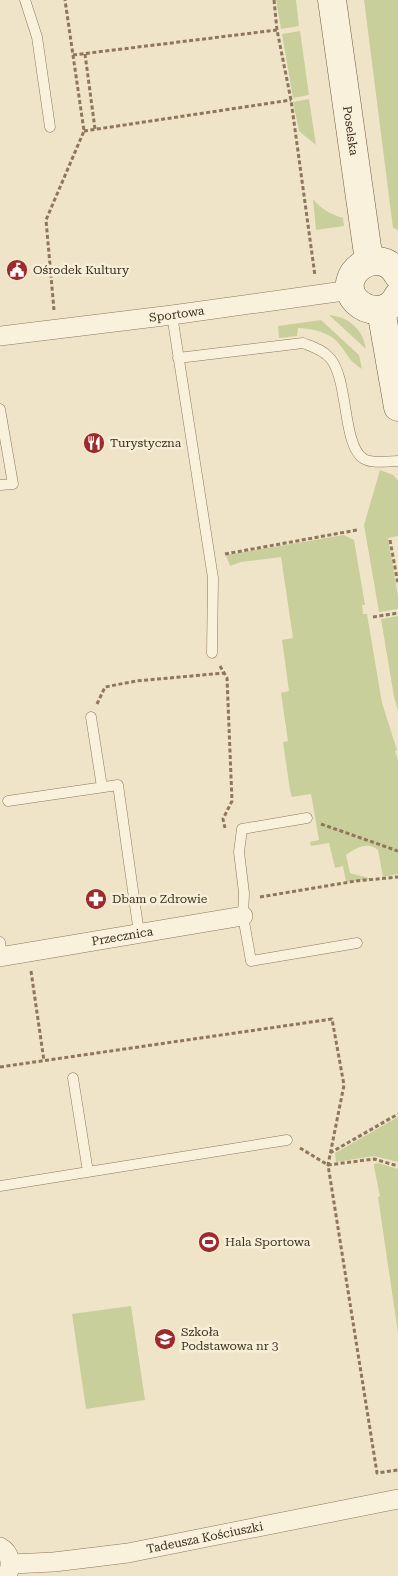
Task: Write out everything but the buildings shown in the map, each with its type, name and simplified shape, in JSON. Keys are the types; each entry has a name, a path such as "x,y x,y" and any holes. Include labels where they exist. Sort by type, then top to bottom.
{"street":[{"name":"Poselska","path":"332,0 369,261"},
{"path":"398,275 390,265 380,261 369,261 360,265 354,272 351,280 351,290 354,299 362,306 371,310 390,303 398,407"},
{"name":"Sportowa","path":"0,336 172,315 351,290"},
{"name":"Przecznica","path":"1,952 29,951 243,916"},
{"name":"Tadeusza Kościuszki","path":"9,1570 128,1552 398,1499"},
{"path":"0,1547 9,1556 9,1570"}],"lane":[{"path":"25,0 38,37 50,128"},
{"path":"172,315 213,578 212,653"},
{"path":"178,358 303,343 320,350 330,358 338,373 352,444 362,458 375,462 398,461"},
{"path":"0,409 13,484 0,486"},
{"path":"91,717 102,787"},
{"path":"8,800 118,785 140,933"},
{"path":"307,818 242,829 240,852 244,893 243,916 251,960 357,943"},
{"path":"73,1078 88,1172"},
{"path":"0,1186 287,1140"}],"path":[{"path":"55,329 46,220 84,130 65,0"},
{"path":"274,0 277,30 291,100 316,279"},
{"path":"73,55 277,30"},
{"path":"85,54 95,129"},
{"path":"84,130 291,100"},
{"path":"210,556 357,530"},
{"path":"390,540 398,584"},
{"path":"373,618 398,612"},
{"path":"212,653 227,678 232,801 223,819 226,837"},
{"path":"91,717 105,687 136,681 224,673"},
{"path":"307,818 398,851"},
{"path":"29,951 44,1061"},
{"path":"0,1067 332,1019 344,1085 328,1165 377,1473 398,1470"},
{"path":"330,1153 398,1114"},
{"path":"287,1140 328,1165 374,1159 398,1166"}],"green space":[{"path":"276,0 296,0 299,26 281,29"},
{"path":"364,0 398,0 398,230 393,228"},
{"path":"300,31 309,95 293,98 282,34"},
{"path":"309,99 316,145 299,131 293,102"},
{"path":"313,199 326,211 343,218 344,226 316,230"},
{"path":"329,315 343,318 354,325 362,336 366,349"},
{"path":"321,320 359,355 362,369 351,360 334,339 324,333 298,328 297,336 279,338 278,326"},
{"path":"380,470 393,475 398,480 398,536 388,538 398,596 398,609 379,612 364,525"},
{"path":"344,535 354,540 365,605 362,605 363,614 367,614 382,703 397,750 395,751 398,760 398,874 383,877 378,850 374,847 366,846 346,855 350,873 372,879 346,882 343,866 335,868 329,843 311,846 310,842 319,840 311,794 292,797 290,790 283,742 288,741 281,693 289,691 282,640 293,638 281,557 241,562 230,566 226,555"},
{"path":"398,616 398,711 381,619"},
{"path":"398,1117 398,1162 374,1156 336,1162 335,1153"},
{"path":"378,1163 398,1169 398,1333 378,1197 380,1196 374,1167 374,1164"},
{"path":"131,1306 145,1400 86,1409 72,1314"}],"place":[{"name":"Ośrodek Kultury","path":"17,270"},
{"name":"Turystyczna","path":"94,443"},
{"name":"Dbam o Zdrowie","path":"96,899"},
{"name":"Hala Sportowa","path":"209,1242"},
{"name":"Szkoła Podstawowa nr 3","path":"165,1339"}]}
